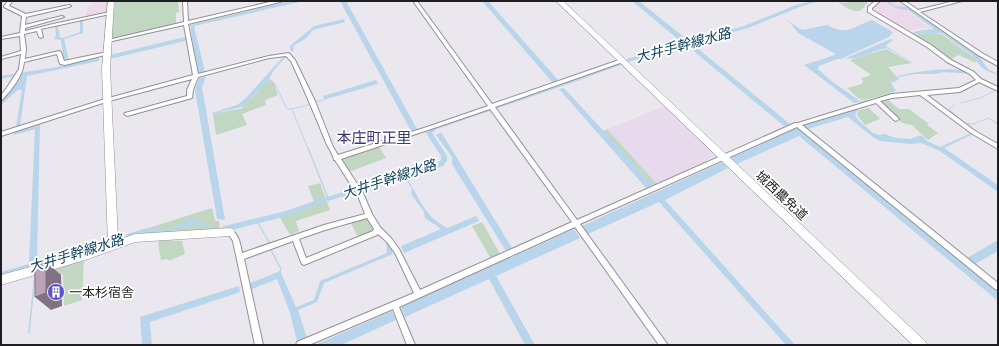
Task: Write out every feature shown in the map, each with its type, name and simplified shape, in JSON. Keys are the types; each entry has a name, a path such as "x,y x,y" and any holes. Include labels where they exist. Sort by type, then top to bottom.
{"street":[{"path":"8,7 10,1"},
{"path":"112,1 107,54 107,100 112,244"},
{"path":"127,114 190,98 190,90 196,76 186,23 185,1"},
{"path":"108,41 280,1"},
{"path":"415,1 664,345"},
{"name":"城西農免道","path":"559,1 921,345"},
{"path":"878,1 870,8 870,11 972,73 979,80 997,89"},
{"path":"902,1 980,54 998,64"},
{"path":"917,11 959,1"},
{"path":"24,16 70,6"},
{"path":"1,7 8,7 24,16"},
{"path":"1,38 110,13"},
{"path":"1,98 10,87 22,61 24,52 22,34 24,16"},
{"path":"23,27 62,17"},
{"path":"39,29 41,37"},
{"path":"1,58 24,52"},
{"path":"22,61 59,52 62,63 107,54"},
{"path":"1,134 107,100 196,76 287,54 293,60 336,158 357,190 378,230 389,240 397,251 418,294"},
{"path":"336,158 432,130 623,62"},
{"path":"300,345 395,305 797,124 892,96 960,90 979,80"},
{"path":"1,90 10,87"},
{"path":"921,93 973,132 998,147"},
{"path":"877,101 896,119"},
{"path":"797,124 998,287"},
{"path":"240,257 369,215"},
{"path":"295,238 304,262 375,233 378,230"},
{"path":"1,280 112,244 136,238 230,232 236,240 259,345"},
{"path":"395,305 411,345"}],"shaded area":[{"path":"98,1 107,1 106,13 86,17 87,6"},
{"path":"880,1 901,1 907,6 907,11 931,28 914,29 906,33 872,12 874,5"},
{"path":"665,106 715,155 702,164 657,184 607,129"}],"green space":[{"path":"115,1 178,1 179,12 176,13 176,24 111,39"},
{"path":"837,1 843,3 868,1 861,10 854,11"},
{"path":"930,33 941,34 975,58 976,63 959,55 949,60 910,35"},
{"path":"886,49 912,63 888,67 896,76 896,79 889,82 895,91 872,98 863,100 860,99 847,88 862,84 863,81 861,78 871,75 850,60"},
{"path":"268,79 274,83 278,95 265,100 266,105 242,114 247,125 216,135 213,114 242,108"},
{"path":"887,99 899,109 909,109 938,133 928,140 912,125 902,123 880,102"},
{"path":"869,108 880,119 865,125 857,115 859,110"},
{"path":"607,129 657,184 653,185 603,131"},
{"path":"378,145 386,158 349,172 339,158"},
{"path":"320,183 330,210 296,221 299,231 290,235 279,216 315,204 308,186"},
{"path":"212,208 215,221 219,221 220,229 177,231 142,230"},
{"path":"364,218 368,219 374,229 372,232 358,238 351,223"},
{"path":"482,222 500,254 491,259 472,226"},
{"path":"159,240 182,241 185,254 169,261 168,259 161,260 158,243"},
{"path":"84,259 82,300 64,306 63,274 48,279 48,269"}],"water":[{"path":"287,1 304,1 194,26 205,72 199,74 192,38 110,59 110,55 185,37 192,37 190,25"},
{"path":"340,1 346,1 417,129 411,131"},
{"path":"482,1 488,1 559,81 553,83"},
{"path":"632,1 639,1 685,38 679,40"},
{"path":"884,1 889,1 895,6 908,7 979,56 988,69 998,75 981,67 972,55 941,33 910,34 917,31 934,29 908,10 898,9"},
{"path":"782,17 802,30 827,25 840,30 845,30 855,28 872,20 893,32 889,37 843,59 837,59 819,66 818,69 830,80 860,101 873,99 894,91 889,82 896,79 897,76 946,69 965,71 972,74 944,72 935,74 915,74 899,77 898,80 891,83 896,91 874,100 854,103 804,65 835,55 834,53 798,33 791,24"},
{"path":"344,19 345,22 313,30 305,39 293,46 294,50 291,52 290,46 314,26"},
{"path":"80,20 83,20 83,33 64,39 69,61 64,62 61,40 54,39 56,36 55,26 70,22 58,27 60,37 63,38 80,32"},
{"path":"891,39 893,40 885,46 916,64 886,48 860,57 850,59 846,58"},
{"path":"696,47 790,124 784,126 691,49"},
{"path":"284,56 286,57 274,70 267,83 245,106 212,113 237,105 245,99"},
{"path":"99,57 99,61 27,76 20,126 16,127 22,90 18,90 1,105 1,100 8,93 18,75 1,79 1,76 57,67"},
{"path":"206,77 202,87 225,220 217,219 195,90 199,78"},
{"path":"376,80 378,84 323,100 323,96"},
{"path":"564,88 653,185 646,188 559,89"},
{"path":"855,108 858,110 855,115 859,121 873,133 879,135 884,134 896,138 910,139 922,135 927,141 940,147 971,133 973,134 944,148 998,185 998,192 940,151 921,143 911,144 880,141 848,117 808,129 803,125"},
{"path":"40,124 37,259 29,262 35,129 14,135 14,132"},
{"path":"798,127 998,290 998,301 799,136 737,164 730,158"},
{"path":"441,132 512,248 506,251 452,164 452,157 436,135"},
{"path":"722,162 728,168 665,200 795,345 786,345 659,202 588,234 582,226"},
{"path":"406,177 427,212 447,228 476,216 479,221 404,253 401,246 439,230 440,228 425,218 424,212 411,194 412,189 405,178"},
{"path":"198,219 203,224 208,226 195,225 184,228 173,227 188,220"},
{"path":"574,229 580,238 496,276 535,345 525,345 489,279 405,317 401,307"},
{"path":"380,235 385,239 388,243 393,254 324,283 317,302 298,310 307,338 297,341 289,310 277,279 252,289 250,283 278,272 281,269 281,273 296,307 314,300 320,281 387,253 386,241"},
{"path":"998,240 998,251 975,264 967,258"},
{"path":"239,286 240,292 150,322 152,345 142,345 140,317"},
{"path":"392,311 396,320 341,345 315,345"}],"building":[{"path":"46,262 46,293 35,297 35,266"}],"waterway":[{"name":"大井手幹線水路","path":"224,229 287,213 320,201 441,164 444,161 444,156 429,133 435,128 632,59 746,27 798,6 817,1"},
{"path":"925,33 947,49"},
{"path":"953,52 966,54"},
{"path":"270,79 275,84 287,109 292,109"},
{"path":"961,103 980,98 998,89"},
{"path":"315,102 323,100"},
{"path":"292,109 311,104"},
{"path":"954,105 949,109 965,123"},
{"path":"292,109 308,149"},
{"path":"965,123 974,124 988,118 998,124"},
{"path":"965,123 968,126"},
{"path":"308,148 328,198"},
{"path":"258,223 270,244"},
{"name":"大井手幹線水路","path":"129,236 147,231 175,232"},
{"name":"大井手幹線水路","path":"1,275 109,244"},
{"path":"271,250 281,269"},
{"path":"29,333 35,274"}],"place":[{"name":"一本杉宿舎","path":"56,292"}],"district":[{"name":"本庄町正里","path":"374,138"}]}
